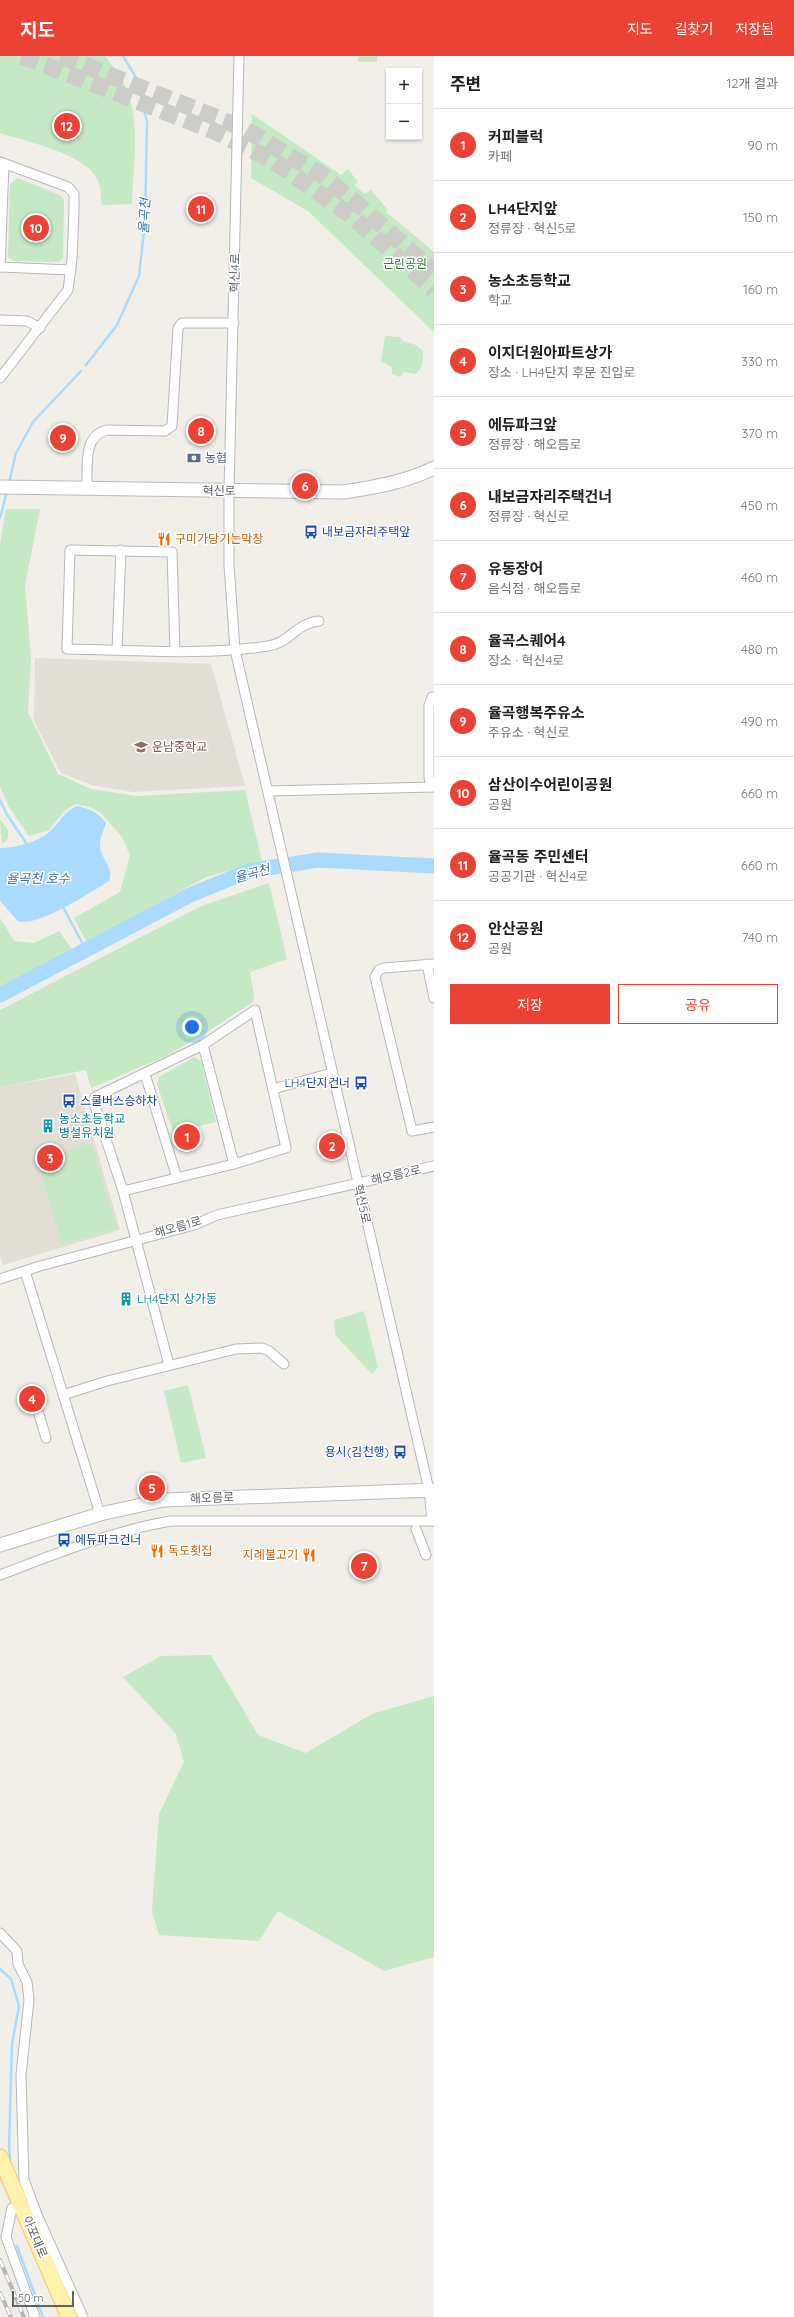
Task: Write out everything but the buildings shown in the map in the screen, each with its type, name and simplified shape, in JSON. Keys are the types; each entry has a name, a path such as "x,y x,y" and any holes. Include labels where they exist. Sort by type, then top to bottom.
{"main road":[{"name":"혁신로","path":"0,487 344,492 385,486 423,474 434,468"},
{"name":"해오름로","path":"0,1545 100,1514 164,1500 432,1490"},
{"name":"아포대로","path":"0,2157 69,2317"},
{"name":"아포대로","path":"0,2181 59,2317"}],"street":[{"name":"혁신4로","path":"235,650 229,565 229,491 240,56"},
{"path":"0,377 40,328 68,290 71,270 74,210 72,190 62,184 2,163 0,267 71,270"},
{"path":"0,320 27,321 40,328"},
{"path":"87,488 88,448 91,439 98,432 107,430 165,431 172,426 178,328 182,323 234,323"},
{"path":"175,651 172,552 70,550 67,649 175,651 235,650 278,643 304,624 319,622"},
{"path":"116,650 121,550"},
{"name":"혁신5로","path":"235,650 358,1184 432,1490 433,1521"},
{"path":"268,791 433,787 429,776 429,706 432,697"},
{"path":"434,998 430,964 384,968 378,970 375,977 412,1132 434,1127"},
{"path":"123,1191 234,1164 286,1148 255,1010 203,1045 145,1074 102,1092 95,1097 94,1103 123,1191 169,1365"},
{"path":"203,1045 234,1164"},
{"path":"273,1089 332,1073"},
{"path":"145,1074 177,1178"},
{"name":"해오름2로","path":"358,1184 434,1166"},
{"name":"해오름1로","path":"0,1279 136,1239 194,1225 217,1215 358,1184"},
{"path":"25,1271 100,1514"},
{"path":"63,1395 169,1365 236,1349 253,1347 270,1351 284,1364"},
{"path":"38,1411 46,1438"},
{"path":"0,1575 58,1554 140,1528 171,1521 433,1521"},
{"path":"416,1529 426,1555"},
{"path":"0,1933 17,1951 18,1964 27,1982 29,1995 28,2025 21,2075 24,2180 38,2217 83,2317"},
{"path":"12,2208 6,2237 36,2317"}],"shaded area":[{"name":"운남중학교","path":"35,658 211,664 245,786 133,792 92,785 61,773 34,721"},
{"path":"75,1074 120,1230 3,1265 0,1255 0,1087"}],"green space":[{"path":"0,56 105,56 124,83 132,105 135,147 132,204 102,205 98,180 91,171 81,163 54,150 0,133"},
{"path":"358,56 377,56 377,62 358,62"},
{"name":"근린공원","path":"252,114 341,175 348,169 358,182 354,185 365,194 371,190 388,210 386,212 434,252 434,332 308,211 251,178"},
{"path":"18,178 60,195 64,200 63,258 58,262 14,261 8,257 10,184"},
{"path":"385,336 400,337 403,341 416,345 423,351 423,361 418,372 415,374 403,372 400,377 392,374 392,367 381,361"},
{"path":"6,509 40,509 25,585 31,658 28,712 58,774 91,789 136,796 245,790 262,861 206,877 87,942 74,918 120,892 130,855 122,837 102,814 90,807 76,804 65,810 49,830 29,836 9,807 0,787 0,544"},
{"path":"0,820 8,832 7,838 2,844"},
{"path":"269,883 287,959 250,972 254,995 253,1002 201,1036 166,1056 91,1088 86,1070 0,1087 0,1010 201,906"},
{"path":"0,918 14,941 34,943 59,931 73,951 0,987"},
{"path":"194,1057 201,1061 216,1122 173,1132 157,1084 159,1077"},
{"path":"91,1143 117,1228 62,1244 38,1162"},
{"path":"364,1311 378,1367 372,1374 335,1335 334,1320"},
{"path":"188,1385 206,1458 181,1463 164,1391"},
{"path":"211,1655 258,1735 306,1753 372,1714 434,1696 434,1957 384,1971 278,1911 259,1941 159,1935 152,1911 159,1814 184,1762 176,1734 123,1677 161,1656"}],"water":[{"name":"율곡천 호수","path":"77,806 86,808 100,816 106,823 101,836 100,845 102,855 110,871 109,881 51,914 27,922 18,921 0,901 0,848 20,846 40,838 54,827 68,812"}],"waterway":[{"name":"율곡천","path":"86,365 117,325 139,276 145,222 147,122 137,79 123,56"},
{"name":"율곡천","path":"9,483 16,453 33,422 81,371"},
{"name":"율곡천","path":"0,518 7,491"},
{"name":"율곡천","path":"0,800 6,813 26,843"},
{"name":"율곡천","path":"0,995 190,895 249,871 318,860 434,866"},
{"name":"율곡천","path":"63,907 86,950"},
{"path":"0,1969 11,1979 19,2006 12,2044 9,2146 10,2161"},
{"path":"17,2246 43,2317"}],"tunnel":[{"path":"22,56 214,131 272,160 353,217 434,290"},
{"path":"61,56 243,128 320,174 359,205 434,272"}],"railway":[{"path":"0,2260 24,2317"},
{"path":"0,2293 11,2317"}],"place":[{"name":"안산공원","path":"67,126"},
{"name":"율곡동 주민센터","path":"201,209"},
{"name":"삼산이수어린이공원","path":"36,228"},
{"name":"율곡스퀘어4","path":"201,431"},
{"name":"율곡행복주유소","path":"63,438"},
{"name":"농협","path":"194,458"},
{"name":"내보금자리주택건너","path":"305,486"},
{"name":"내보금자리주택앞","path":"311,532"},
{"name":"구미가당기는막창","path":"164,539"},
{"name":"운남중학교","path":"141,747"},
{"name":"LH4단지건너","path":"361,1083"},
{"name":"스쿨버스승하차","path":"69,1101"},
{"name":"농소초등학교 병설유치원","path":"48,1126"},
{"name":"커피블럭","path":"187,1137"},
{"name":"LH4단지앞","path":"332,1146"},
{"name":"농소초등학교","path":"50,1158"},
{"name":"LH4단지 상가동","path":"126,1299"},
{"name":"이지더원아파트상가","path":"32,1399"},
{"name":"용시(김천행)","path":"400,1452"},
{"name":"에듀파크앞","path":"152,1488"},
{"name":"에듀파크건너","path":"64,1540"},
{"name":"독도횟집","path":"157,1551"},
{"name":"지례불고기","path":"309,1555"},
{"name":"유동장어","path":"364,1566"}]}
